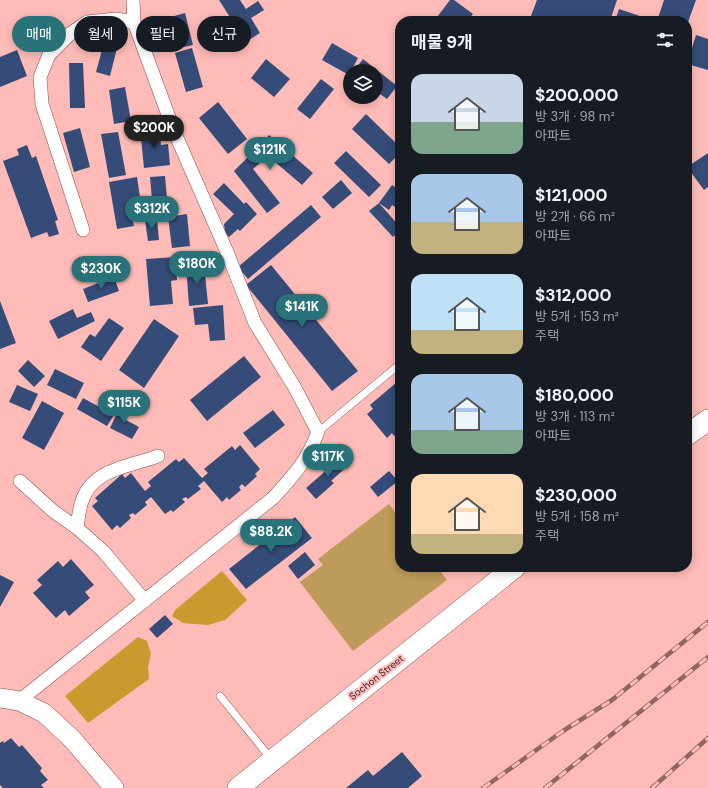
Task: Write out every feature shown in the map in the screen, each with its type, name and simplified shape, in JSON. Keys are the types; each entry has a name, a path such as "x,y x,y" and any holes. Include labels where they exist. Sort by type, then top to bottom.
{"main road":[{"path":"692,431 708,420"},
{"name":"Sochon Street","path":"238,788 509,572"}],"street":[{"path":"18,701 273,498 297,472 312,448 318,432 295,388 255,323 228,252 174,131 134,22 133,0"},
{"path":"83,230 42,104 40,76 49,55 70,33 87,22 116,19 134,22"},
{"path":"77,528 81,503 90,486 104,474 120,467 140,463 158,456"},
{"path":"20,481 53,511 77,528 103,551 145,601"},
{"path":"0,698 18,701 44,713 72,739 114,788"}],"lane":[{"path":"318,432 395,368"},
{"path":"220,696 272,760"}],"shaded area":[{"path":"389,504 395,512 395,572 441,572 447,580 353,651 300,582 323,565 318,559"},
{"path":"222,571 247,600 225,620 208,625 183,623 172,616 175,610"},
{"path":"138,637 147,641 151,654 148,667 149,679 88,723 65,696"}],"building":[{"path":"219,0 240,0 246,9 258,1 264,10 251,18 251,16 229,16"},
{"path":"450,0 454,0 473,14 471,16 438,16"},
{"path":"537,0 617,0 612,16 531,16"},
{"path":"664,0 696,0 690,16 659,16"},
{"path":"619,9 640,16 617,16"},
{"path":"185,13 186,16 174,16"},
{"path":"251,18 260,33 251,39"},
{"path":"189,29 193,45 189,46"},
{"path":"696,35 708,39 708,70 692,65 692,48"},
{"path":"332,43 358,58 355,64 343,64 343,72 322,60"},
{"path":"192,48 203,87 186,92 175,53 189,52 189,49"},
{"path":"12,52 18,52 27,76 0,87 0,57"},
{"path":"102,52 116,52 110,76 96,72"},
{"path":"266,59 290,79 274,97 251,78"},
{"path":"363,59 369,64 359,64"},
{"path":"69,63 83,63 85,108 70,108"},
{"path":"383,75 395,84 395,89 387,99 383,96"},
{"path":"321,79 334,89 310,119 297,109"},
{"path":"125,87 131,121 114,124 109,90"},
{"path":"218,102 247,139 228,154 199,118"},
{"path":"366,114 395,142 395,158 389,164 352,129"},
{"path":"159,127 161,145 168,144 170,165 144,168 140,129"},
{"path":"80,128 90,167 74,172 63,133"},
{"path":"118,132 126,175 109,178 101,134"},
{"path":"269,135 313,173 302,185 268,156 253,169 280,203 267,213 234,171"},
{"path":"27,145 32,158 36,156 58,220 55,221 59,234 49,237 47,232 31,238 3,161 19,155 17,149"},
{"path":"346,151 381,185 369,197 334,163"},
{"path":"708,153 708,187 704,190 692,174 692,164"},
{"path":"165,176 168,210 153,211 150,177"},
{"path":"137,177 140,197 129,199 134,226 117,229 109,182"},
{"path":"341,180 352,193 333,209 322,197"},
{"path":"224,183 244,204 246,202 257,214 240,231 238,229 229,237 225,233 224,224 234,214 213,194"},
{"path":"392,185 395,187 395,207 392,205 389,210 379,203"},
{"path":"379,203 395,221 395,235 393,237 369,211"},
{"path":"311,205 321,217 248,279 238,267"},
{"path":"187,214 190,246 172,248 168,217"},
{"path":"157,219 159,240 148,241 145,220"},
{"path":"175,257 177,280 171,281 173,304 150,306 146,259"},
{"path":"204,264 208,304 189,306 186,265"},
{"path":"271,265 358,371 332,391 246,285"},
{"path":"114,277 119,291 88,302 83,289"},
{"path":"0,301 16,343 0,349"},
{"path":"223,305 225,340 210,341 208,324 195,325 193,308"},
{"path":"73,309 77,318 91,312 95,321 58,339 49,321"},
{"path":"109,318 124,328 101,361 81,347 90,334 95,337"},
{"path":"154,319 179,336 144,388 119,370"},
{"path":"244,356 261,377 207,421 190,400"},
{"path":"28,360 45,376 34,387 18,371"},
{"path":"55,369 84,383 76,399 47,385"},
{"path":"395,384 394,436 392,433 387,438 367,414 373,409 370,405"},
{"path":"17,385 38,394 30,411 9,402"},
{"path":"83,398 114,415 107,426 77,409"},
{"path":"42,401 64,413 44,450 22,438"},
{"path":"121,405 130,410 126,420 139,427 132,439 110,428"},
{"path":"273,410 285,425 255,448 243,433"},
{"path":"240,445 260,469 255,474 257,476 245,487 242,484 239,487 241,490 229,500 227,497 222,502 204,481 198,486 201,489 188,499 186,497 182,499 185,502 173,512 171,510 165,514 151,497 145,502 147,505 135,515 133,513 129,515 131,518 120,528 117,525 112,530 92,506 98,501 95,498 122,474 125,478 131,473 145,491 151,486 148,482 176,459 179,462 184,458 202,478 208,473 204,469 232,446 235,450"},
{"path":"344,455 351,463 331,481 334,483 316,499 306,488"},
{"path":"389,471 395,478 395,483 378,497 370,487"},
{"path":"295,517 312,538 246,589 229,569"},
{"path":"305,552 315,565 298,579 288,566"},
{"path":"71,559 94,585 85,592 90,598 69,616 65,610 56,618 33,593 42,585 37,580 58,561 63,567"},
{"path":"0,575 14,582 0,607"},
{"path":"165,615 173,624 157,638 149,629"},
{"path":"11,738 19,747 22,745 42,768 40,771 48,780 41,785 44,788 3,788 0,785 0,743 3,741 4,743"},
{"path":"402,752 422,776 408,788 346,788 368,770 373,776"}],"railway":[{"path":"483,788 563,731 612,700 708,622"},
{"path":"545,788 708,657"},
{"path":"652,788 708,738"}]}
